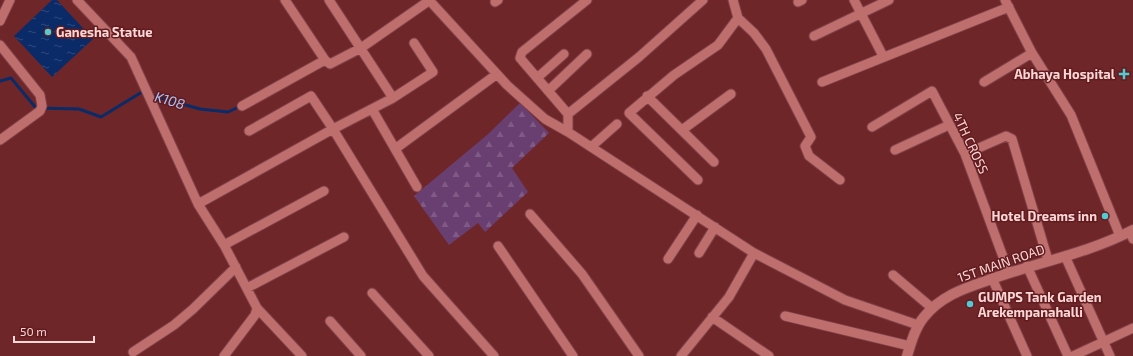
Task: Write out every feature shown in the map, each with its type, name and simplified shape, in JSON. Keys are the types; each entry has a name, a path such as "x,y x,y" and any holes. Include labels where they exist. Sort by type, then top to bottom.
{"street":[{"path":"0,22 10,0"},
{"path":"77,0 131,57 198,204 224,245 257,308 302,356"},
{"path":"285,0 325,60 330,64 361,48 430,0 497,74 545,119 568,132 754,253 845,300 918,325"},
{"path":"329,0 393,98"},
{"path":"568,132 568,114 521,61 522,52 586,0"},
{"path":"568,114 639,57 703,0"},
{"path":"733,0 738,18 754,33 766,49 811,137 805,146 809,156 840,180"},
{"path":"854,0 883,56"},
{"path":"814,36 861,12 889,0"},
{"path":"822,82 1007,4 1032,53 1071,115 1120,236"},
{"path":"698,180 629,113 647,96 674,75 718,45 738,18"},
{"path":"198,204 333,129 393,98 433,72 414,43"},
{"path":"0,45 40,95 42,106 40,111 0,140"},
{"path":"984,82 1032,53"},
{"path":"536,78 564,54"},
{"path":"548,91 587,54"},
{"path":"242,106 325,60"},
{"path":"395,149 497,74"},
{"name":"4TH CROSS","path":"872,127 932,91 965,154 1009,272"},
{"path":"682,130 731,94"},
{"path":"249,131 311,96 333,129 422,276 494,356"},
{"path":"647,96 714,162"},
{"path":"372,109 417,187"},
{"path":"591,147 618,124"},
{"path":"895,150 949,125"},
{"path":"965,154 1006,136 1012,139 1048,260"},
{"path":"224,245 324,191"},
{"path":"530,214 582,274 639,356"},
{"path":"668,259 697,215"},
{"path":"698,253 715,227"},
{"name":"1ST MAIN ROAD","path":"908,351 918,325 932,308 952,294 1027,266 1065,256 1120,236 1132,234"},
{"path":"247,288 344,237"},
{"path":"498,246 573,356"},
{"path":"684,355 729,297 754,253"},
{"path":"1065,256 1110,356"},
{"path":"1027,266 1068,356"},
{"path":"133,352 174,325 193,309 236,267"},
{"path":"893,275 932,308"},
{"path":"992,278 1027,356"},
{"path":"372,293 429,356"},
{"path":"228,354 255,315 257,308"},
{"path":"785,316 908,351"},
{"path":"712,317 769,356"},
{"path":"330,322 361,356"},
{"path":"1073,356 1133,328"}],"green space":[{"path":"520,103 549,133 512,168 528,192 485,232 478,223 449,245 414,196 487,135"}],"water":[{"path":"52,0 57,0 93,39 52,77 14,36"}],"waterway":[{"name":"K108","path":"0,81 11,78 36,108 79,109 101,117 142,92 145,93"},
{"name":"K108","path":"150,95 200,109 228,112 241,106"}],"place":[{"name":"Ganesha Statue","path":"48,32"},
{"name":"Abhaya Hospital","path":"1124,74"},
{"name":"Hotel Dreams inn","path":"1105,216"},
{"name":"GUMPS Tank Garden Arekempanahalli","path":"970,304"}]}
